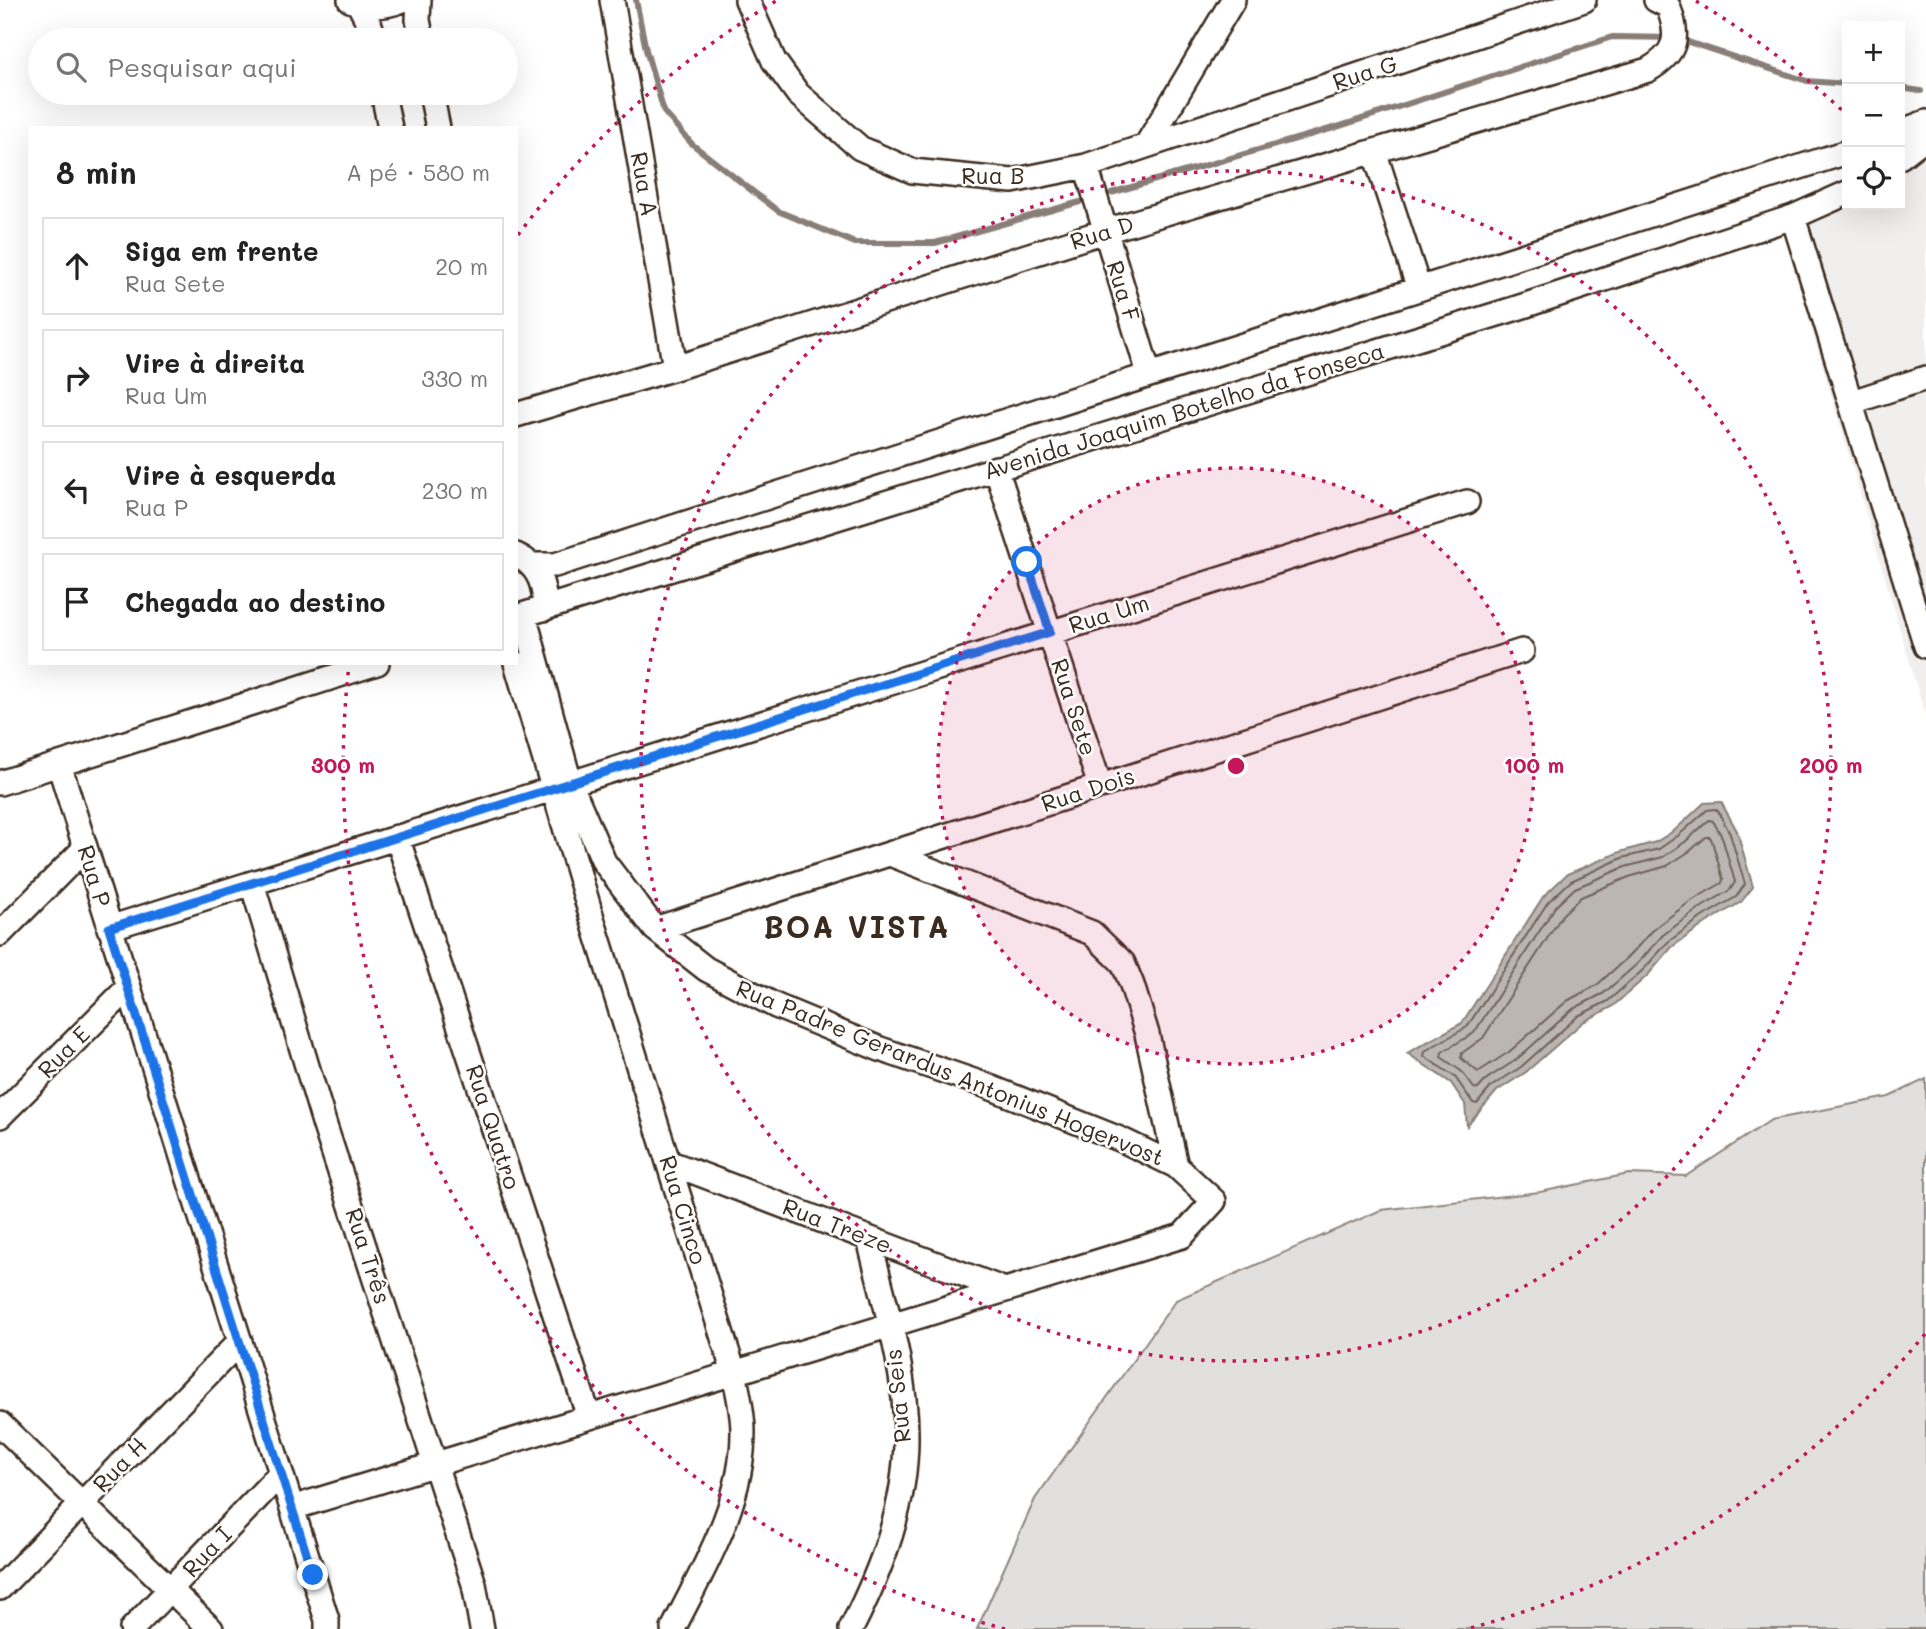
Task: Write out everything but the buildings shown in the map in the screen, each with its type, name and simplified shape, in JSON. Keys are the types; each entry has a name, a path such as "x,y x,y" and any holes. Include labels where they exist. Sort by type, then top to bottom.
{"street":[{"path":"355,2 375,7 403,0"},
{"path":"419,0 420,28"},
{"name":"Rua A","path":"612,0 675,368"},
{"name":"Rua B","path":"747,0 774,61 798,94 860,148 912,171 1012,181 1086,166 1146,146"},
{"path":"1146,146 1233,0"},
{"name":"Rua G","path":"1146,146 1584,0"},
{"name":"Rua D","path":"518,414 675,368 1105,231 1648,70 1665,60 1675,37 1674,21 1668,6 1656,0"},
{"path":"355,2 371,28"},
{"path":"385,105 390,126"},
{"path":"433,105 438,126"},
{"path":"1905,130 1926,122"},
{"path":"1905,153 1922,140 1926,133"},
{"path":"1374,152 1419,289"},
{"path":"522,556 555,565 1842,154"},
{"name":"Rua F","path":"1086,166 1149,375"},
{"name":"Avenida Joaquim Botelho da Fonseca","path":"528,614 1517,308 1793,217 1842,195"},
{"path":"1793,217 1926,646"},
{"path":"1852,402 1926,378"},
{"name":"Rua Sete","path":"996,468 1100,786"},
{"name":"Rua Um","path":"109,928 1467,502"},
{"name":"Rua Padre Gerardus Antonius Hogervost","path":"522,556 543,586 528,614 562,786 604,862 655,929 706,969 776,1006 880,1049 982,1084 1122,1140 1176,1166 1214,1201 1182,1236 1005,1290"},
{"name":"Rua Dois","path":"655,929 1522,651"},
{"path":"0,783 371,665"},
{"path":"517,665 562,786"},
{"name":"Rua P","path":"59,764 327,1620 327,1629"},
{"name":"Rua Cinco","path":"562,786 668,1162 734,1373 743,1431 740,1462 729,1513 673,1629"},
{"name":"Rua Quatro","path":"397,837 589,1417"},
{"path":"0,934 85,848"},
{"path":"890,854 1092,933 1115,954 1123,963 1132,985 1147,1034 1176,1166"},
{"name":"Rua Três","path":"252,883 325,1126 474,1584 482,1629"},
{"name":"Rua E","path":"0,1116 128,988"},
{"name":"Rua Treze","path":"668,1162 1005,1290"},
{"name":"Rua Seis","path":"851,1629 883,1560 894,1528 906,1434 901,1381 869,1239"},
{"path":"292,1508 1005,1290"},
{"name":"Rua H","path":"0,1588 240,1341"},
{"path":"0,1424 211,1629"},
{"name":"Rua I","path":"132,1629 281,1473"}],"shaded area":[{"path":"1926,146 1926,718 1782,227 1842,207 1842,210 1905,210 1905,163"},
{"path":"1926,1079 1926,1629 977,1629 1035,1499 1176,1300 1381,1210 1540,1192 1629,1174 1686,1176 1771,1120 1889,1097"}],"water":[{"path":"1721,802 1737,831 1753,887 1741,902 1672,947 1648,975 1612,1007 1583,1022 1526,1072 1497,1091 1467,1126 1465,1104 1451,1083 1407,1053 1462,1023 1543,897 1567,874 1620,852 1656,842 1675,830 1704,803"}],"waterway":[{"path":"636,0 646,50 664,112 692,144 778,211 855,243 935,243 1080,202"},
{"path":"1111,193 1337,127 1612,37 1676,38 1807,81 1842,84"},
{"path":"1905,89 1921,91"}],"district":[{"name":"BOA VISTA","path":"857,928"}],"route":[{"path":"313,1575 109,928 1050,632 1027,562"}]}
